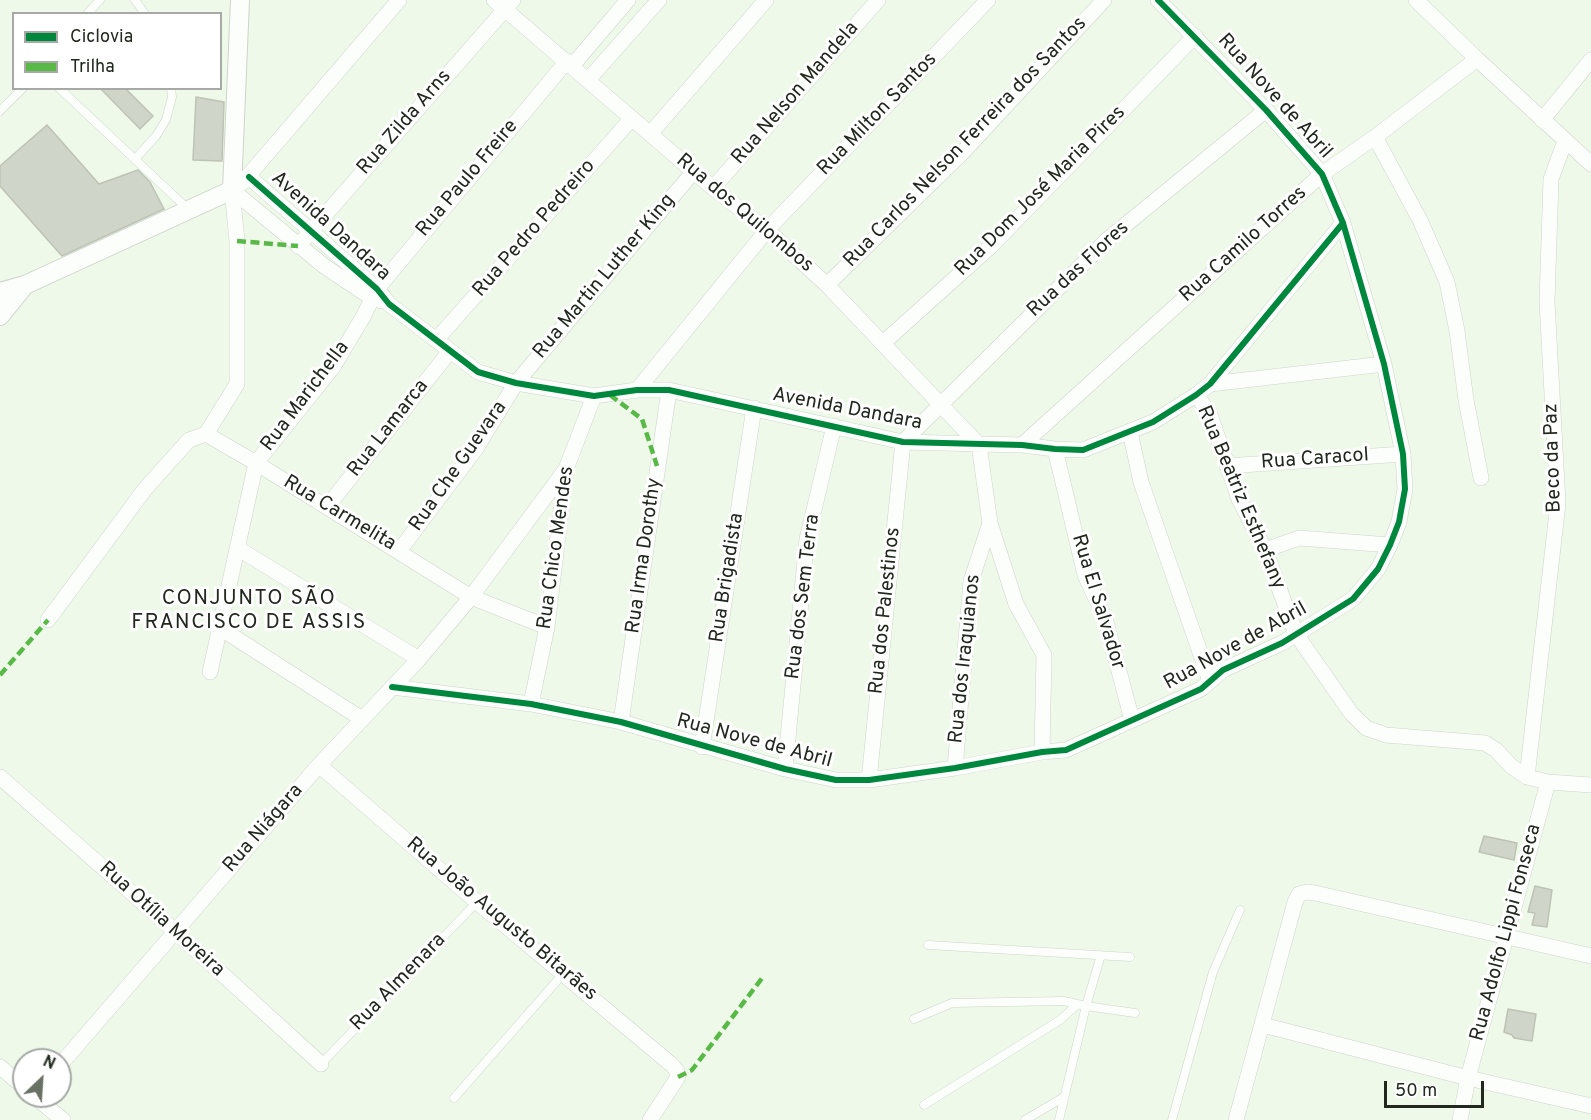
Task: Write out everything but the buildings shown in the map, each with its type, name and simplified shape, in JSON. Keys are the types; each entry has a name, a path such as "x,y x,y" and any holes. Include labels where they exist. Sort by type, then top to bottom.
{"street":[{"path":"48,620 145,489 189,440 206,434 237,384 237,241 232,190 240,0"},
{"path":"0,292 25,285 232,190 249,177 399,0"},
{"name":"Rua Paulo Freire","path":"374,294 570,63 628,0"},
{"path":"588,80 659,0"},
{"path":"650,134 765,0"},
{"name":"Rua Nelson Mandela","path":"713,188 878,0"},
{"name":"Rua Milton Santos","path":"637,390 767,230 988,0"},
{"name":"Rua Carlos Nelson Ferreira dos Santos","path":"827,285 963,152 1104,0"},
{"name":"Rua Nove de Abril","path":"392,687 531,704 621,722 784,769 837,780 869,780 1065,750 1201,689 1223,670 1296,634 1353,599 1378,568 1390,545 1399,522 1405,489 1403,454 1384,364 1343,224 1322,174 1266,110 1158,0"},
{"path":"1416,0 1591,164"},
{"name":"Rua dos Quilombos","path":"503,3 650,134 767,230 827,285 979,445"},
{"name":"Rua Zilda Arns","path":"298,246 503,3"},
{"name":"Rua Dom José Maria Pires","path":"883,343 991,246 1195,36"},
{"name":"Rua Camilo Torres","path":"1022,445 1322,174 1376,137 1477,59"},
{"path":"1542,120 1591,60"},
{"name":"Rua das Flores","path":"903,442 1107,240 1266,110"},
{"name":"Rua Pedro Pedreiro","path":"437,339 632,118"},
{"path":"1376,137 1420,220 1448,282 1466,400 1481,478"},
{"name":"Beco da Paz","path":"1527,777 1558,503 1547,302 1551,179 1565,141"},
{"name":"Rua Martin Luther King","path":"516,383 693,171"},
{"name":"Avenida Dandara","path":"249,177 311,231 374,294"},
{"name":"Avenida Dandara","path":"232,190 298,246 389,304 478,372 516,383 594,396 637,390 669,390 903,442 1022,445 1083,450 1153,422 1196,396 1210,384 1343,224"},
{"path":"0,316 25,285"},
{"name":"Rua Marichella","path":"256,463 333,367 374,294"},
{"name":"Rua Lamarca","path":"327,507 450,351"},
{"path":"1210,384 1384,364"},
{"name":"Rua Che Guevara","path":"399,551 475,450 516,383"},
{"name":"Rua Irma Dorothy","path":"621,722 669,390"},
{"name":"Rua Chico Mendes","path":"531,704 547,627 566,469 594,396"},
{"name":"Rua Beatriz Esthefany","path":"1196,396 1209,412 1239,499 1265,550 1296,634 1351,713 1366,728 1386,735 1485,743 1527,777"},
{"name":"Rua Brigadista","path":"702,747 754,408"},
{"name":"Rua dos Sem Terra","path":"784,769 807,539 834,426"},
{"path":"1130,432 1141,482 1210,681"},
{"name":"Rua Carmelita","path":"206,434 471,597 547,627"},
{"name":"Rua dos Palestinos","path":"869,780 903,442"},
{"name":"Rua dos Iraquianos","path":"955,768 971,580 990,523 979,445"},
{"name":"Rua El Salvador","path":"1055,449 1085,575 1105,618 1132,720"},
{"name":"Rua Caracol","path":"1227,466 1403,454"},
{"path":"210,672 256,463"},
{"name":"Rua Niágara","path":"72,1051 319,765 419,658 471,597 566,469"},
{"path":"990,523 1016,604 1044,655 1042,752"},
{"path":"1265,550 1299,538 1390,545"},
{"path":"237,548 419,658"},
{"path":"220,628 362,719"},
{"name":"Rua João Augusto Bitarães","path":"319,765 477,902 672,1065 678,1077 650,1120"},
{"name":"Rua Otília Moreira","path":"0,777 175,931 321,1064"},
{"path":"1527,777 1548,782 1591,785"},
{"name":"Rua Adolfo Lippi Fonseca","path":"1460,1120 1468,1078 1548,782"},
{"path":"1236,1120 1299,894 1316,893 1591,956"},
{"path":"1263,1025 1468,1078 1591,1106"},
{"path":"0,1067 12,1077"},
{"path":"48,1108 63,1120"}],"lane":[{"path":"89,12 99,0"},
{"path":"0,111 21,90"},
{"path":"61,90 190,211"},
{"path":"135,159 156,136 166,120 172,97 171,90"},
{"name":"Rua Almenara","path":"321,1064 477,902"},
{"path":"1172,1120 1213,972 1240,910"},
{"path":"928,945 1130,957"},
{"path":"1059,1120 1082,1005 1101,954"},
{"path":"454,1098 563,974"},
{"path":"914,1018 952,1004 1064,1001 1135,1013"},
{"path":"924,1105 1082,1005"},
{"path":"1025,1120 1064,1097"}],"marked path":[{"path":"237,241 298,246"},
{"path":"610,395 642,419 657,466"},
{"path":"0,675 48,620"},
{"path":"678,1077 692,1070 763,977"}],"cycle path":[{"path":"392,687 531,704 621,722 785,769 836,780 869,780 1066,750 1201,689 1223,670 1282,643 1353,599 1378,569 1390,545 1399,522 1405,489 1403,454 1384,364 1343,223 1322,174 1266,110 1158,0"},
{"path":"249,177 377,289 389,304 478,372 516,383 594,396 637,390 669,390 903,442 1022,445 1055,449 1083,450 1153,422 1196,395 1210,384 1343,223"}],"district":[{"name":"CONJUNTO SÃO FRANCISCO DE ASSIS","path":"249,612"}]}
